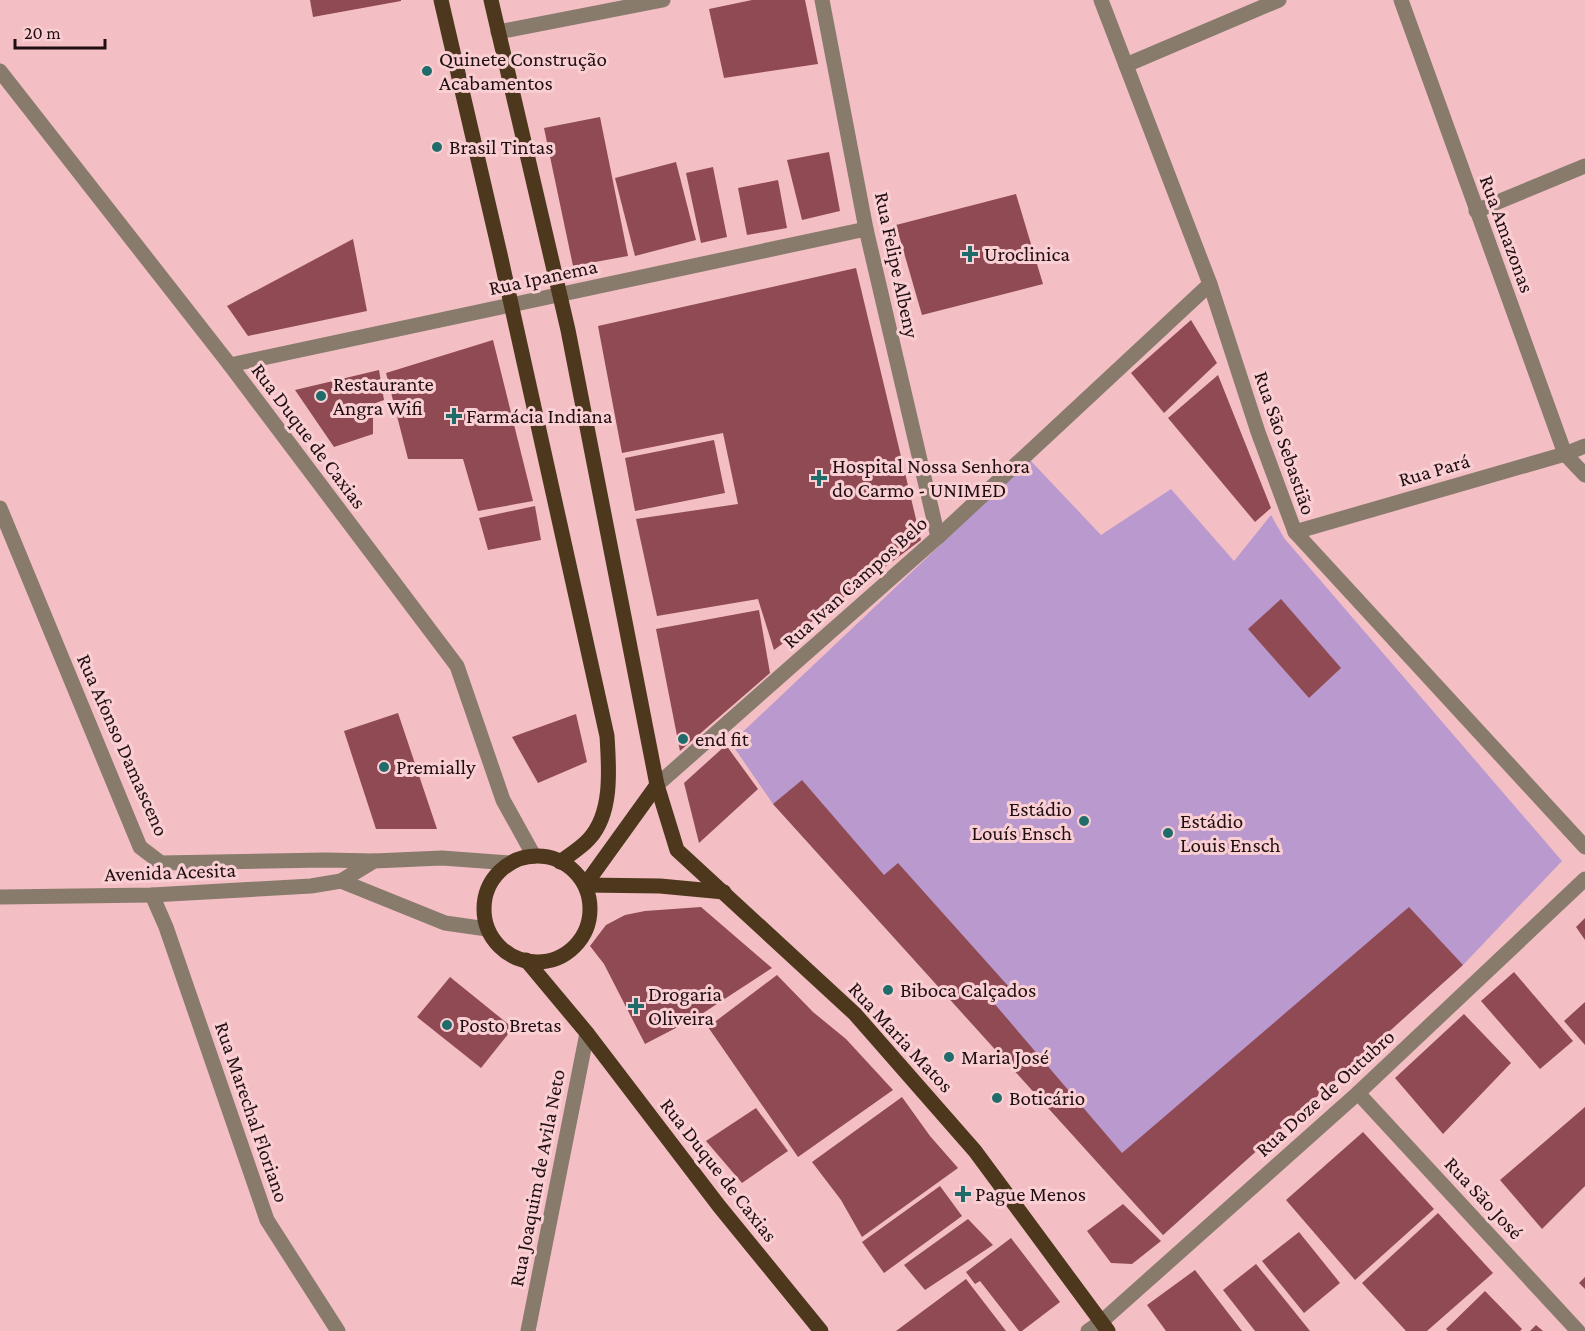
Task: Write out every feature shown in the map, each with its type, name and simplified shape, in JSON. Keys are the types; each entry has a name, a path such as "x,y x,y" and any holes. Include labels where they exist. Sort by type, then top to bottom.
{"main road":[{"path":"441,0 607,736 609,776 604,812 590,838 560,862"},
{"name":"Rua Maria Matos","path":"491,0 568,330 657,785 677,850 855,1014 975,1151 1099,1328"},
{"path":"585,885 657,785"},
{"path":"534,856 560,862 577,873 585,885 589,902 589,918 583,935 573,948 559,958 543,962 526,960 499,947 488,929 483,910 485,893 493,878 511,863 534,856"},
{"path":"585,885 660,886 724,892"},
{"name":"Rua Duque de Caxias","path":"526,960 587,1033 719,1206 821,1331"}],"street":[{"path":"498,32 663,0"},
{"name":"Rua Felipe Albeny","path":"822,0 866,229 938,537"},
{"name":"Rua São Sebastião","path":"1101,0 1210,284 1258,432 1295,532 1585,847"},
{"path":"1125,65 1280,0"},
{"name":"Rua Amazonas","path":"1401,0 1565,454 1585,475"},
{"name":"Rua Duque de Caxias","path":"0,70 230,365 457,666 503,800 534,856"},
{"path":"1476,211 1585,166"},
{"name":"Rua Ipanema","path":"230,365 866,229"},
{"name":"Rua Ivan Campos Belo","path":"657,785 938,537 1210,284"},
{"name":"Rua Pará","path":"1295,532 1565,454 1585,446"},
{"name":"Rua Afonso Damasceno","path":"1,516 140,847 161,863 374,861"},
{"name":"Avenida Acesita","path":"0,897 152,895 311,886 341,881 374,861 442,858 511,863"},
{"name":"Rua Doze de Outubro","path":"1099,1328 1358,1093 1585,879"},
{"path":"341,881 445,923 488,929"},
{"name":"Rua Marechal Floriano","path":"152,895 166,927 267,1220 338,1331"},
{"name":"Rua Joaquim de Avila Neto","path":"528,1331 587,1033"},
{"name":"Rua São José","path":"1358,1093 1578,1331"}],"shaded area":[{"name":"Estádio Louis Ensch","path":"1030,460 1101,535 1171,489 1234,561 1271,515 1284,538 1562,861 1463,965 1163,1235 773,804 731,743"}],"building":[{"path":"310,0 401,0 401,1 313,17"},
{"path":"752,0 805,0 818,64 724,78 709,9"},
{"path":"600,117 628,256 573,266 544,128"},
{"path":"829,152 840,211 802,220 787,160"},
{"path":"676,162 696,240 635,256 615,178"},
{"path":"713,167 727,237 701,243 686,173"},
{"path":"778,180 787,228 747,235 738,188"},
{"name":"Uroclinica","path":"1016,194 1043,284 922,315 896,225"},
{"path":"353,239 367,311 248,336 227,306"},
{"name":"Hospital Nossa Senhora do Carmo - UNIMED","path":"856,268 921,540 774,650 758,599 657,616 636,519 738,504 723,433 622,453 598,326"},
{"path":"1191,320 1217,363 1164,413 1131,373"},
{"name":"Farmácia Indiana","path":"493,340 533,501 478,511 463,459 408,459 386,373"},
{"path":"379,370 384,400 373,404 373,434 334,447 295,390"},
{"path":"1218,375 1271,508 1255,522 1168,418"},
{"path":"714,440 725,493 635,511 625,458"},
{"path":"535,506 541,540 488,550 479,518"},
{"path":"1281,599 1341,668 1309,698 1248,629"},
{"path":"759,610 770,673 680,751 656,629"},
{"path":"398,713 437,829 376,829 344,731"},
{"path":"576,714 587,762 538,783 512,737"},
{"path":"726,745 758,789 699,843 684,783"},
{"path":"802,780 884,875 898,863 1009,987 993,1002 1122,1153 1409,907 1463,965 1163,1235 773,804"},
{"path":"701,907 772,968 697,1017 645,1044 604,964 590,946 606,925 625,915 645,911"},
{"path":"1585,918 1585,940 1576,927"},
{"path":"1514,972 1573,1041 1540,1069 1481,1001"},
{"path":"777,975 813,1012 846,1039 893,1090 798,1157 708,1027"},
{"path":"450,977 513,1028 481,1068 417,1017"},
{"path":"1585,1002 1585,1045 1564,1021"},
{"path":"1464,1014 1511,1063 1443,1134 1395,1078"},
{"path":"902,1097 930,1136 958,1168 862,1237 841,1200 812,1162"},
{"path":"1585,1107 1585,1186 1542,1229 1500,1180"},
{"path":"756,1108 788,1151 742,1183 706,1141"},
{"path":"1363,1132 1434,1209 1355,1280 1286,1200"},
{"path":"940,1186 962,1216 884,1273 862,1242"},
{"path":"1123,1204 1161,1241 1132,1264 1111,1263 1087,1231"},
{"path":"1438,1213 1493,1273 1427,1331 1406,1331 1362,1283"},
{"path":"968,1219 993,1245 925,1290 904,1265"},
{"path":"1299,1232 1340,1283 1304,1313 1262,1261"},
{"path":"1011,1238 1060,1302 1022,1331 1019,1331 980,1281 975,1284 966,1272"},
{"path":"1256,1264 1310,1331 1255,1331 1223,1290"},
{"path":"1195,1270 1242,1331 1166,1331 1147,1305"},
{"path":"1585,1277 1585,1289 1579,1283"},
{"path":"966,1279 1006,1331 896,1331"},
{"path":"1485,1291 1522,1329 1520,1331 1448,1331 1446,1329"},
{"path":"1536,1325 1543,1331 1530,1331"}],"place":[{"name":"Quinete Construção Acabamentos","path":"427,71"},
{"name":"Brasil Tintas","path":"437,147"},
{"name":"Uroclinica","path":"970,254"},
{"name":"Restaurante Angra Wifi","path":"321,396"},
{"name":"Farmácia Indiana","path":"454,416"},
{"name":"Hospital Nossa Senhora do Carmo - UNIMED","path":"819,478"},
{"name":"end fit","path":"683,739"},
{"name":"Premially","path":"384,767"},
{"name":"Estádio Louís Ensch","path":"1084,821"},
{"name":"Estádio Louis Ensch","path":"1168,833"},
{"name":"Biboca Calçados","path":"888,990"},
{"name":"Drogaria Oliveira","path":"636,1006"},
{"name":"Posto Bretas","path":"447,1025"},
{"name":"Maria José","path":"949,1057"},
{"name":"Boticário","path":"997,1098"},
{"name":"Pague Menos","path":"963,1194"}]}
